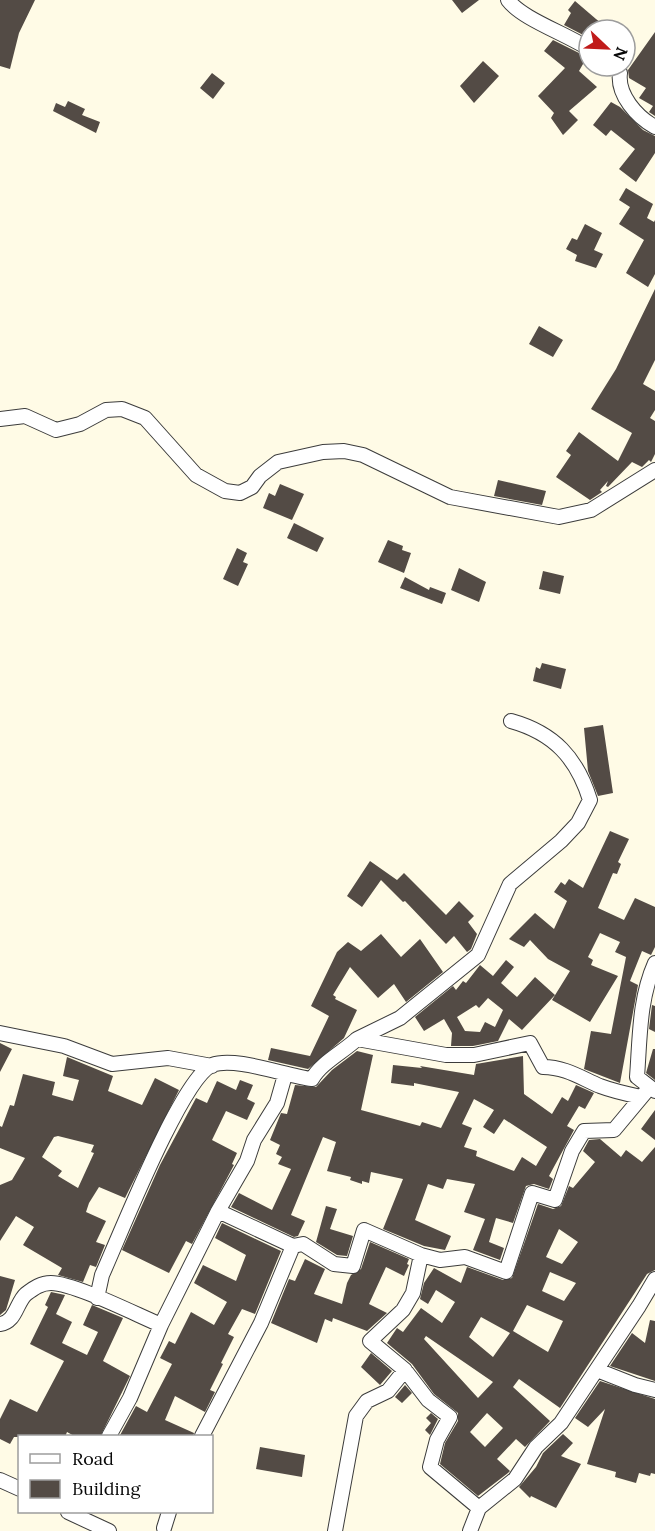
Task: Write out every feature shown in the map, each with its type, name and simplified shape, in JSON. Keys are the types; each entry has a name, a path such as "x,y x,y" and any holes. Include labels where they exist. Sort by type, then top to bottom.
{"street":[{"path":"508,0 518,11 577,42"},
{"path":"619,78 618,83 628,102 655,127"},
{"path":"0,419 25,416 56,430 80,424 106,410 122,409 145,418 196,475 225,491 240,493 252,487 260,476 278,462 323,452 344,451 363,455 450,497 559,517 591,510 655,470"},
{"path":"0,1033 64,1046 112,1064 168,1058 212,1066 226,1064 250,1066 312,1079 317,1069 357,1040 400,1018 478,955 510,884 561,841 578,823 590,800 572,758 533,728 511,721"},
{"path":"648,1092 637,1077 641,1011 646,984 655,963"},
{"path":"357,1040 446,1055 474,1055 530,1043 543,1067 553,1067 578,1074 599,1086 648,1092"},
{"path":"97,1298 102,1275 175,1111 194,1084 212,1066"},
{"path":"110,1435 130,1398 161,1325 218,1211 247,1161 254,1140 277,1102 285,1075"},
{"path":"218,1211 293,1246 303,1245 334,1264 353,1266 364,1230 421,1255 440,1260 465,1257 506,1272 532,1193 555,1200 572,1151 584,1131 614,1130 648,1092"},
{"path":"203,1435 261,1323 293,1246"},
{"path":"421,1255 413,1293 403,1310 370,1341 405,1370 428,1400 450,1418 437,1440 430,1467 479,1508"},
{"path":"470,1531 479,1508 515,1479 537,1447 561,1423 655,1279"},
{"path":"0,1324 5,1324 14,1315 22,1298 36,1286 53,1283 97,1298 161,1325"},
{"path":"335,1531 356,1416 366,1401 388,1391 405,1370"},
{"path":"597,1370 655,1390"},
{"path":"0,1480 18,1488"},
{"path":"70,1513 109,1531"},
{"path":"164,1528 169,1513"}],"building":[{"path":"0,0 35,0 19,33 10,69 0,66"},
{"path":"452,0 479,0 462,13"},
{"path":"575,1 595,18 577,18 577,32 564,25 571,13 568,10"},
{"path":"655,32 655,116 649,112 653,106 639,98 646,88 629,78 637,78 637,57"},
{"path":"553,40 577,52 577,78 587,78 597,87 569,111 578,120 563,135 551,118 554,113 538,96 565,68 544,51"},
{"path":"483,61 499,76 474,103 460,86"},
{"path":"212,73 225,83 213,99 200,88"},
{"path":"68,101 85,109 82,115 100,122 96,133 53,111 56,103 65,107"},
{"path":"611,102 620,107 643,130 655,136 655,153 636,182 619,169 635,149 611,130 606,136 593,125"},
{"path":"626,188 653,204 647,218 654,222 655,220 655,274 648,287 626,273 644,240 619,224 630,207 619,200"},
{"path":"585,224 602,233 594,250 603,254 596,268 575,261 577,255 566,249 572,238 577,240"},
{"path":"655,289 655,360 643,384 655,391 655,410 650,418 655,421 655,454 651,462 649,460 642,467 632,462 608,487 606,486 608,481 600,490 602,492 590,500 556,477 571,455 566,451 579,432 618,461 632,433 591,409 616,369"},
{"path":"539,326 563,340 553,357 529,344"},
{"path":"498,480 546,491 542,505 494,496"},
{"path":"280,484 304,494 292,520 263,508 269,493 275,496"},
{"path":"294,523 324,538 317,552 287,538"},
{"path":"388,540 403,546 402,550 411,553 404,573 378,562"},
{"path":"237,548 247,553 243,562 248,564 238,586 223,579"},
{"path":"459,568 486,582 479,602 451,590"},
{"path":"543,571 564,576 560,594 539,589"},
{"path":"405,577 429,590 430,587 446,593 442,604 400,588"},
{"path":"542,663 566,669 561,689 533,681 536,667 540,669"},
{"path":"603,725 613,793 598,796 588,771 584,728"},
{"path":"610,831 629,839 618,862 621,864 617,874 613,873 598,908 624,920 635,898 655,907 655,947 651,955 642,951 630,981 638,985 620,1083 584,1069 591,1031 611,1034 626,957 615,952 620,942 600,933 588,957 593,960 591,965 618,976 590,1022 552,1000 570,971 548,959 530,940 524,947 509,939 535,913 554,929 567,901 554,892 561,882 565,885 569,879 583,888"},
{"path":"370,861 397,880 404,873 446,915 459,901 474,916 468,922 477,934 471,949 467,952 454,936 446,944 405,901 403,902 381,880 362,907 347,896"},
{"path":"381,934 401,957 420,939 443,972 406,1002 394,984 378,998 350,967 333,995 335,999 357,1010 344,1038 308,1069 268,1060 271,1048 310,1056 329,1016 311,1006 337,952 348,942 361,951"},
{"path":"506,960 514,967 501,983 517,997 535,977 555,995 522,1030 509,1019 498,1041 473,1046 451,1046 452,1033 444,1019 424,1031 415,1017 453,986 456,990 463,981 466,983 480,965 493,976","holes":["488,998 503,1010 495,1027 485,1022 480,1032 465,1031 457,1017 476,1005 479,1008"]},
{"path":"652,1005 655,1006 655,1032 649,1029"},
{"path":"0,1043 12,1049 0,1072"},
{"path":"653,1049 655,1049 655,1080 646,1073"},
{"path":"357,1051 373,1055 361,1110 420,1126 422,1122 441,1128 459,1092 414,1083 414,1086 391,1083 393,1065 422,1068 420,1066 474,1075 476,1064 523,1056 524,1094 552,1114 562,1097 568,1101 576,1085 594,1093 585,1109 579,1106 567,1126 574,1130 549,1176 553,1179 549,1189 534,1184 526,1186 513,1223 496,1218 489,1242 504,1248 500,1260 473,1250 485,1219 464,1212 475,1184 447,1179 443,1189 428,1184 415,1220 451,1236 445,1250 424,1246 383,1229 403,1179 371,1172 369,1183 362,1181 362,1184 350,1180 351,1177 327,1171 336,1142 323,1137 291,1215 305,1221 298,1236 294,1237 231,1207 239,1193 272,1210 291,1169 278,1164 282,1157 276,1154 280,1145 270,1140 281,1113 287,1114 295,1085 316,1087 332,1070","holes":["474,1099 494,1110 483,1127 494,1134 504,1119 547,1147 536,1166 522,1157 514,1171 476,1156 477,1151 464,1147 472,1128 462,1124"]},
{"path":"67,1057 113,1076 108,1091 142,1105 155,1078 179,1090 125,1198 99,1187 89,1203 86,1212 106,1221 96,1242 105,1245 96,1267 90,1265 83,1282 58,1275 62,1268 23,1245 34,1227 16,1216 0,1241 0,1185 12,1180 25,1158 0,1148 0,1126 2,1127 10,1105 14,1106 23,1074 55,1082 52,1095 73,1101 79,1080 63,1076","holes":["58,1136 94,1145 91,1152 94,1153 78,1188 58,1176 62,1171 42,1157 54,1137"]},
{"path":"240,1080 253,1085 247,1099 255,1103 247,1120 226,1111 212,1140 237,1153 232,1164 234,1165 192,1244 186,1241 169,1273 122,1250 160,1165 196,1098 207,1103 217,1081 236,1090"},
{"path":"655,1110 655,1140 641,1129"},
{"path":"600,1139 621,1157 626,1150 642,1162 655,1147 655,1270 647,1274 560,1408 519,1379 513,1387 550,1421 525,1447 516,1439 497,1459 510,1471 478,1496 440,1464 445,1443 458,1421 458,1413 434,1394 412,1364 387,1343 397,1328 403,1332 421,1308 442,1323 455,1302 436,1290 428,1304 420,1299 424,1283 434,1268 461,1283 467,1267 503,1280 512,1278 538,1204 553,1209 561,1206 569,1186 573,1188 595,1162 583,1151 589,1140","holes":["559,1229 578,1242 562,1264 546,1257","550,1272 576,1283 564,1301 542,1291","527,1305 563,1321 548,1352 513,1331","481,1317 510,1333 493,1357 469,1337","426,1336 493,1382 478,1398 424,1339","487,1413 503,1428 485,1447 470,1432"]},
{"path":"326,1206 337,1209 330,1229 353,1236 347,1256 337,1255 316,1242"},
{"path":"222,1223 281,1251 255,1314 242,1309 228,1334 234,1337 210,1390 215,1392 205,1412 175,1396 165,1420 194,1433 194,1435 120,1435 136,1406 147,1412 172,1364 160,1358 169,1341 175,1344 191,1312 214,1325 227,1302 194,1283 203,1265 236,1281 246,1255 215,1238"},
{"path":"370,1242 409,1259 407,1264 409,1265 404,1276 386,1267 369,1304 387,1313 367,1331 333,1318 332,1322 325,1319 317,1343 271,1323 289,1279 295,1281 305,1259 325,1269 314,1294 342,1304 347,1283 351,1275 361,1269"},
{"path":"0,1276 15,1280 6,1310 0,1315"},
{"path":"51,1292 65,1295 56,1314 72,1322 62,1343 87,1355 98,1332 83,1325 92,1305 123,1318 103,1361 130,1376 101,1435 72,1435 67,1432 66,1435 18,1435 10,1444 0,1439 0,1419 10,1399 37,1412 64,1361 30,1344 48,1307 45,1305"},
{"path":"650,1320 655,1321 655,1381 610,1366 632,1333 645,1343"},
{"path":"371,1353 392,1371 380,1385 361,1367"},
{"path":"600,1381 655,1399 655,1474 651,1473 650,1476 639,1473 636,1483 615,1477 616,1472 587,1464 605,1409 588,1427 575,1418"},
{"path":"405,1385 412,1393 402,1403 395,1397"},
{"path":"431,1413 438,1419 430,1435 425,1430 431,1423 426,1418"},
{"path":"563,1434 573,1443 561,1456 581,1464 556,1508 531,1496 530,1498 519,1487 536,1467 543,1453"},
{"path":"260,1447 305,1455 302,1477 256,1469"}]}
